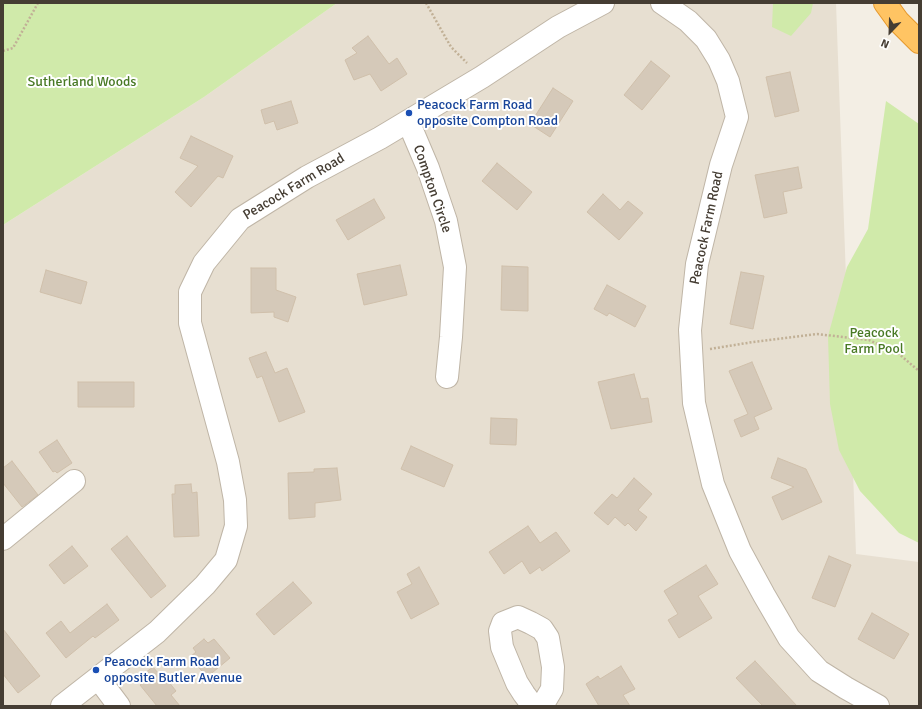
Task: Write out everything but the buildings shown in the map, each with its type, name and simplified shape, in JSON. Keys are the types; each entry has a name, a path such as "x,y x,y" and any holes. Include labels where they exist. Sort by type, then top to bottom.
{"highway":[{"path":"884,3 898,21 919,42"}],"street":[{"name":"Peacock Farm Road","path":"62,706 157,632 205,585 226,560 236,526 236,500 228,462 190,323 190,292 204,263 240,219 307,177 408,122 482,77 558,27 603,3"},
{"name":"Peacock Farm Road","path":"662,3 688,21 706,39 719,60 728,81 737,117 721,165 697,264 690,330 694,403 713,484 740,551 789,638 819,671 878,706"},
{"name":"Compton Circle","path":"408,122 428,168 446,221 455,267 448,377"},
{"path":"3,539 74,481"},
{"path":"539,706 530,702 517,683 502,647 500,632 503,623 518,617 542,629 548,638 553,666 552,689 542,706"},
{"path":"98,678 119,706"}],"path":[{"path":"3,51 13,48 38,3"},
{"path":"426,3 451,47 482,77"},
{"path":"692,353 754,342 817,334 869,340 899,354 919,371"}],"shaded area":[{"path":"337,3 836,3 856,554 919,562 919,706 3,706 3,225 204,97"}],"green space":[{"name":"Sutherland Woods","path":"3,3 337,3 204,97 3,225"},
{"path":"773,3 813,3 811,13 791,36 772,27"},
{"name":"Peacock Farm Pool","path":"886,101 919,124 919,543 899,533 860,491 839,450 830,404 828,336 847,267 868,229"}],"place":[{"name":"Peacock Farm Road opposite Compton Road","path":"409,113"},
{"name":"Peacock Farm Road opposite Butler Avenue","path":"96,670"}]}
